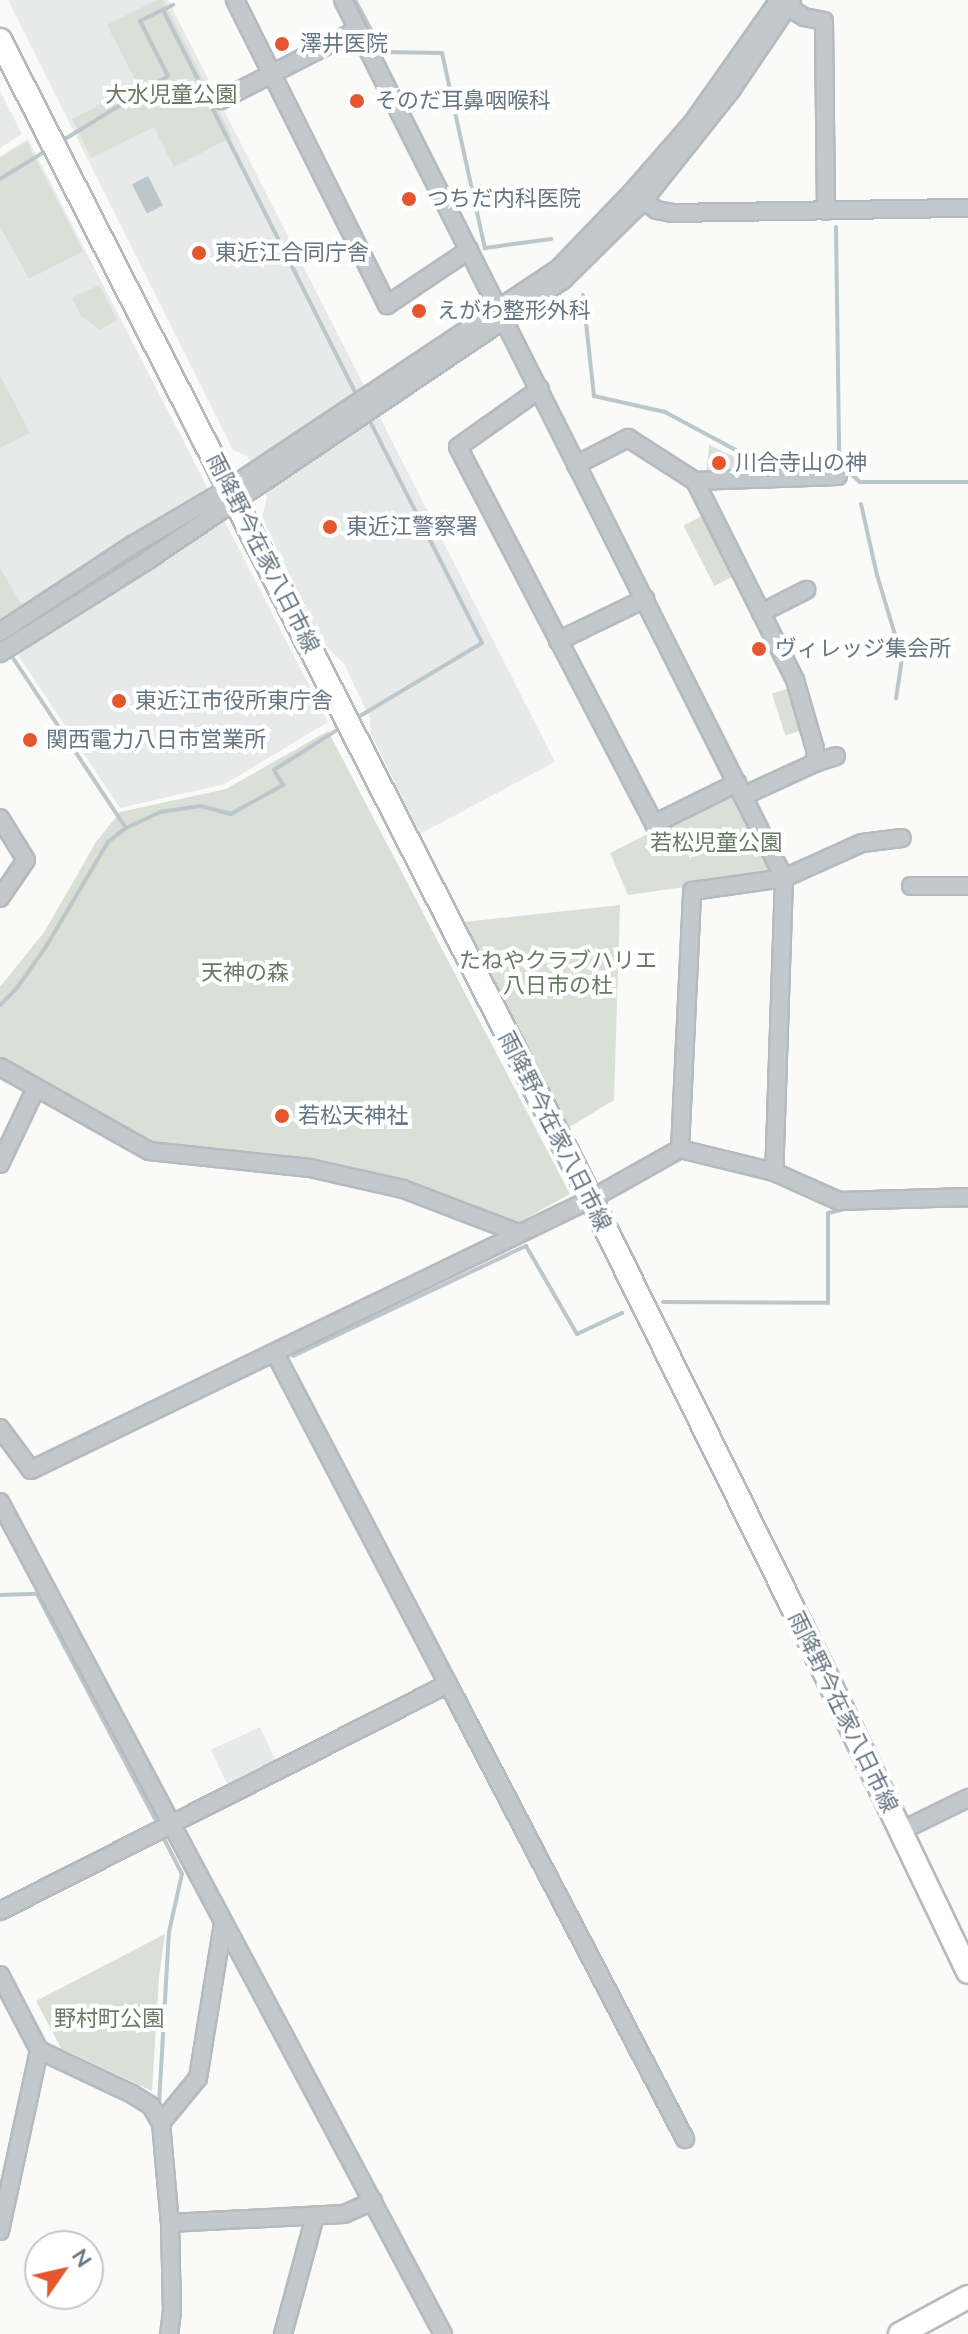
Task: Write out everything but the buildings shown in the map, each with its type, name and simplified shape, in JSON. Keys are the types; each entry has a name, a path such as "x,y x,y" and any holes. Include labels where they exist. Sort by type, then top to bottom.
{"main road":[{"name":"雨降野今在家八日市線","path":"0,40 591,1199 968,1972"},
{"path":"900,2334 966,2302"}],"street":[{"path":"235,0 387,305 469,250"},
{"path":"343,0 784,878 774,1172"},
{"path":"0,653 501,315 563,280 643,201 701,130 786,2"},
{"path":"786,2 804,17 824,21 826,211"},
{"path":"501,315 558,269 632,192 693,122 786,2"},
{"path":"221,100 357,30"},
{"path":"643,201 657,210 672,213 968,208"},
{"path":"540,389 458,447 654,824 836,756"},
{"path":"576,465 628,438 695,481 795,680 815,749 815,763"},
{"path":"695,481 838,476"},
{"path":"0,632 134,544 234,494"},
{"path":"761,613 806,590"},
{"path":"558,641 645,599"},
{"path":"0,818 26,860 0,898"},
{"path":"680,1149 692,891 784,878 862,843 902,838"},
{"path":"911,886 968,886"},
{"path":"0,1067 149,1151 164,1155 310,1168 403,1189 518,1233"},
{"path":"0,1164 36,1088"},
{"path":"0,1428 31,1470 591,1199 680,1149 774,1172 839,1201 968,1197"},
{"path":"275,1353 685,2139"},
{"path":"0,1502 443,2334"},
{"path":"0,1911 448,1684"},
{"path":"901,1831 968,1798"},
{"path":"161,2123 198,2078 223,1923"},
{"path":"0,1975 39,2050 132,2094 151,2106 161,2123 170,2223 172,2311 169,2334"},
{"path":"0,2231 39,2050"},
{"path":"170,2223 344,2214 373,2201"},
{"path":"283,2334 315,2216"}],"shaded area":[{"path":"8,0 168,0 555,762 420,834 371,734 370,718 344,664 322,642 262,517 267,497 247,456 233,450"},
{"path":"0,91 22,134 0,148"},
{"path":"28,139 328,722 225,784 120,808 0,628 0,156"},
{"path":"148,176 163,205 147,214 132,184"},
{"path":"260,1727 277,1763 228,1786 211,1750"}],"green space":[{"name":"大水児童公園","path":"157,0 163,0 232,137 174,167 154,127 91,158 72,119 138,85 107,25"},
{"path":"27,142 83,251 29,279 0,226 0,158"},
{"path":"99,285 117,320 100,330 81,316 72,298"},
{"path":"0,376 30,433 0,448"},
{"path":"709,445 748,463 748,473 706,475"},
{"path":"704,515 735,576 714,586 684,525"},
{"path":"0,568 33,625 0,645"},
{"path":"789,688 803,730 785,735 772,694"},
{"name":"天神の森","path":"328,731 570,1194 517,1223 402,1182 152,1145 0,1061 0,987 45,931 96,842 120,812 226,789"},
{"name":"若松児童公園","path":"736,789 777,874 628,895 610,853"},
{"name":"たねやクラブハリエ 八日市の杜","path":"620,905 614,1100 568,1128 464,922"},
{"name":"野村町公園","path":"165,1934 159,1977 152,2091 61,2048 36,2001"}],"waterway":[{"path":"355,0 383,52 442,53 485,248 551,239"},
{"path":"60,142 168,76 140,21 173,5"},
{"path":"163,10 358,397"},
{"path":"0,179 49,149"},
{"path":"836,227 839,451 846,469 860,482 968,482"},
{"path":"583,295 594,396 665,412 762,464 793,469 824,467"},
{"path":"355,719 482,643 367,415"},
{"path":"861,504 877,575 902,658 896,699"},
{"path":"9,652 126,828"},
{"path":"0,1005 17,988 47,945 108,842 126,828 160,812 201,806 231,814 283,785 274,770 340,728"},
{"path":"926,1206 968,1206"},
{"path":"663,1302 828,1303 828,1213 850,1208"},
{"path":"293,1356 526,1246 577,1334 622,1313"},
{"path":"0,1595 37,1594 155,1819"},
{"path":"159,2104 169,1932 182,1874 164,1839"}],"place":[{"name":"澤井医院","path":"282,44"},
{"name":"そのだ耳鼻咽喉科","path":"357,101"},
{"name":"つちだ内科医院","path":"409,199"},
{"name":"東近江合同庁舎","path":"199,253"},
{"name":"えがわ整形外科","path":"419,311"},
{"name":"川合寺山の神","path":"719,463"},
{"name":"東近江警察署","path":"330,527"},
{"name":"ヴィレッジ集会所","path":"759,649"},
{"name":"東近江市役所東庁舎","path":"119,701"},
{"name":"関西電力八日市営業所","path":"30,740"},
{"name":"若松天神社","path":"282,1116"}]}
